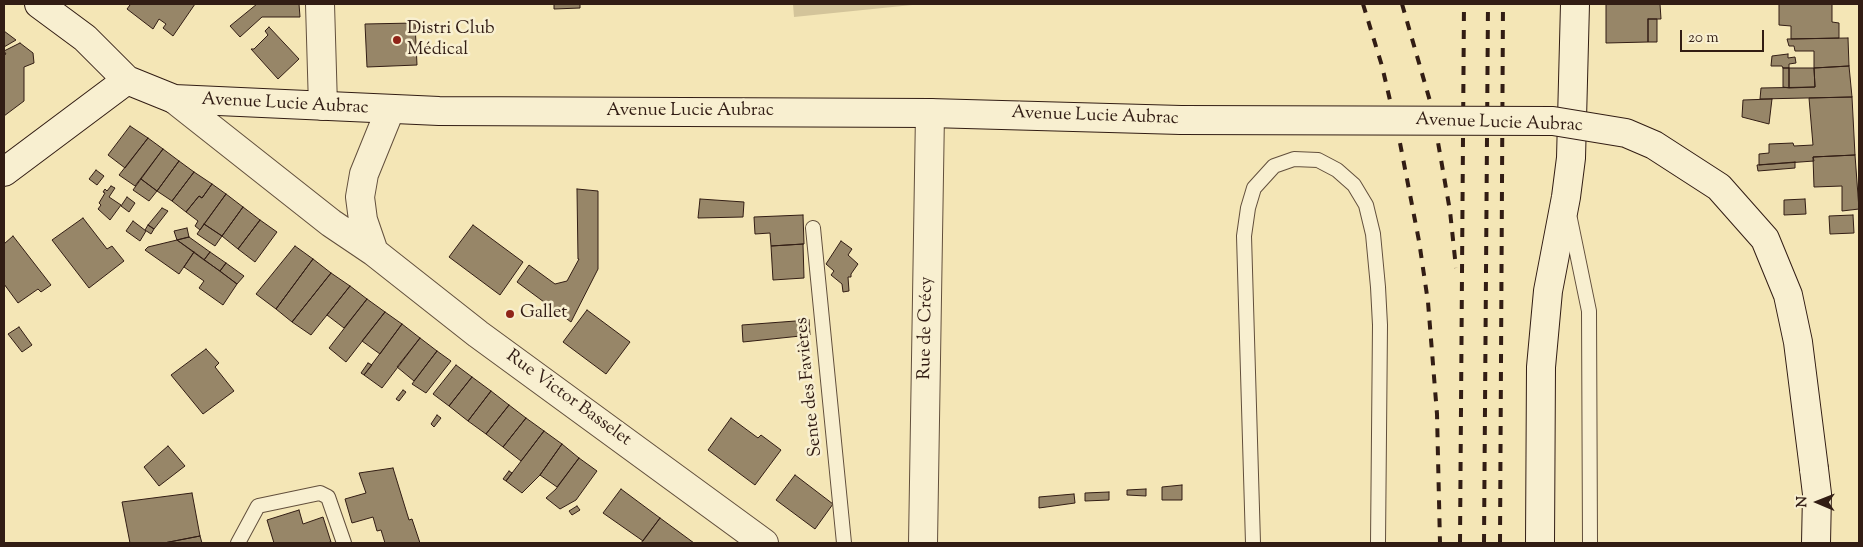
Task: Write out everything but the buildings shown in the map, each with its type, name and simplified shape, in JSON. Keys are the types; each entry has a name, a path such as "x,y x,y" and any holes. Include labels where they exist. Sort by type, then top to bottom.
{"main road":[{"path":"4,172 127,80 85,38 40,4"},
{"path":"320,4 323,106"},
{"path":"1540,543 1540,367 1548,291 1566,197 1571,158 1575,4"},
{"name":"Avenue Lucie Aubrac","path":"127,80 174,99 390,110 930,113 1181,120 1553,122 1626,133 1654,145 1719,187 1765,239 1788,295 1798,342 1816,482 1816,543"},
{"name":"Rue Victor Basselet","path":"174,99 323,217 374,252 478,334 764,543"},
{"path":"374,252 363,220 360,197 364,174 390,110"},
{"name":"Rue de Crécy","path":"923,543 930,113"},
{"name":"Avenue Lucie Aubrac","path":"1816,482 1832,543"}],"lane":[{"path":"1253,543 1244,236 1248,208 1254,188 1274,166 1294,160 1318,160 1337,170 1354,185 1366,205 1373,234 1380,325 1378,543"},
{"path":"1566,197 1589,311 1590,543"},
{"name":"Sente des Favières","path":"813,228 844,543"},
{"path":"241,542 258,506 320,493 328,497 344,543"}],"shaded area":[{"path":"793,4 922,4 794,17"}],"railway":[{"path":"1363,4 1382,66 1400,143 1419,241 1428,302 1437,414 1440,543"},
{"path":"1402,4 1432,108 1450,211 1456,268"},
{"path":"1460,543 1464,4"},
{"path":"1484,543 1488,4"},
{"path":"1500,543 1503,4"}],"place":[{"name":"Distri Club Médical","path":"397,40"},
{"name":"Gallet","path":"510,314"}]}
